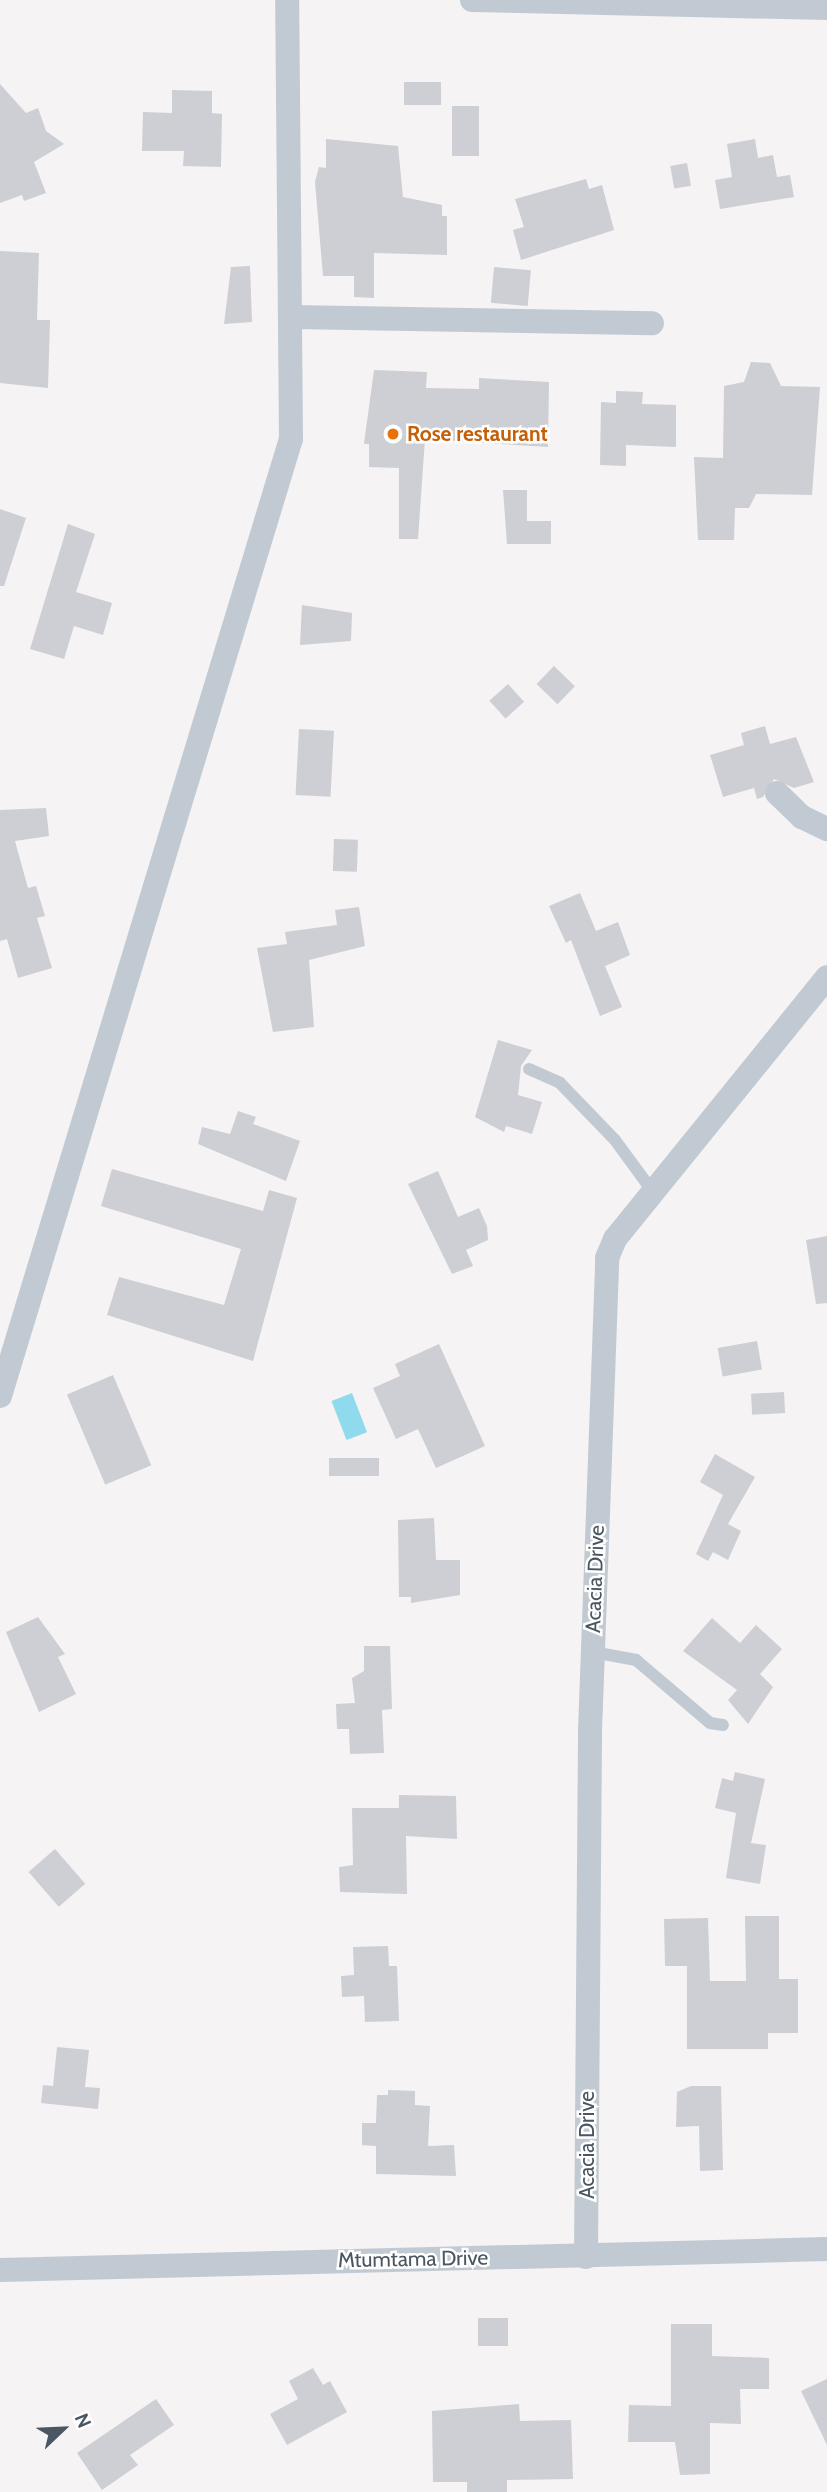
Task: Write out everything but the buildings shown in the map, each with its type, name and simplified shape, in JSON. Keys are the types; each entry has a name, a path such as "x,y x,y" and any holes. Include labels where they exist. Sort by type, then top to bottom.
{"street":[{"path":"0,1396 283,469 294,405 287,0"},
{"path":"472,0 827,8"},
{"path":"293,317 652,323"},
{"path":"778,793 802,817 827,829"},
{"name":"Acacia Drive","path":"586,2257 593,1652 603,1287 615,1239 827,977"},
{"name":"Mtumtama Drive","path":"0,2270 827,2249"}],"lane":[{"path":"529,1069 560,1083 615,1140 653,1192"},
{"path":"593,1652 636,1660 710,1723 723,1725"}],"water":[{"path":"352,1393 367,1432 347,1440 331,1401"}],"place":[{"name":"Rose restaurant","path":"393,434"}]}
